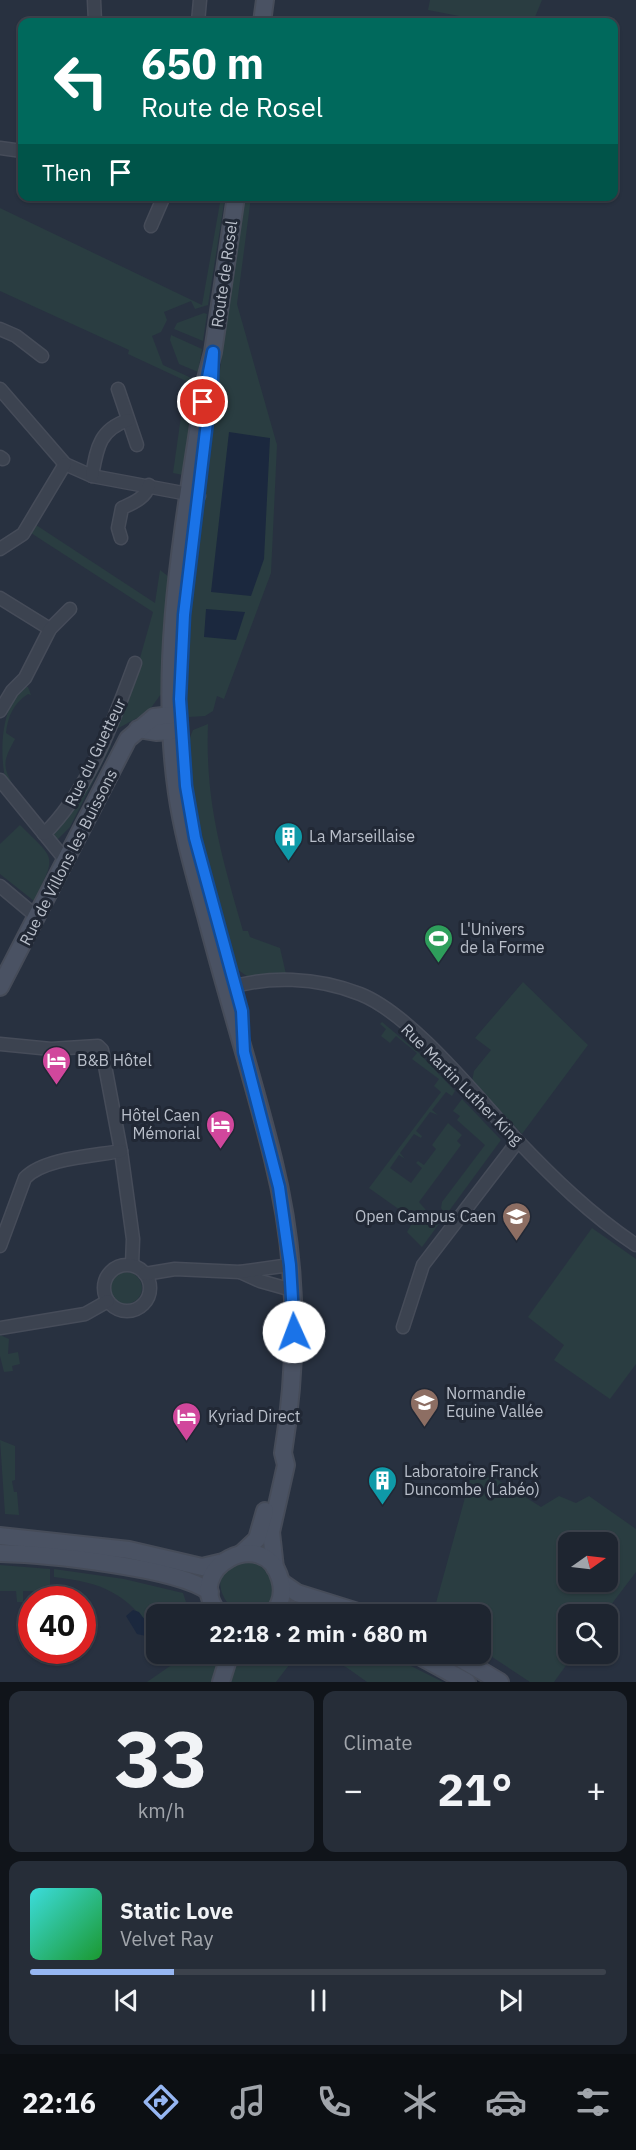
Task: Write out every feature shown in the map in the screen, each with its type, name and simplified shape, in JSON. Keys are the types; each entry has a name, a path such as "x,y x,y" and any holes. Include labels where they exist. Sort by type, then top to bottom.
{"street":[{"path":"94,0 95,18"},
{"path":"198,18 200,0"},
{"path":"263,18 265,0"},
{"path":"0,148 18,150"},
{"path":"151,226 162,201"},
{"name":"Route de Rosel","path":"235,201 213,352 206,379 194,495 173,639 174,723 177,795 186,842 230,988 242,1011 244,1052 275,1169 290,1265 293,1375 284,1453 286,1465 271,1532 281,1597 278,1604"},
{"path":"0,329 16,336 42,357"},
{"path":"118,389 137,445"},
{"path":"2,396 65,464 92,476 194,495"},
{"path":"92,476 99,442 116,424 128,420"},
{"path":"0,549 23,534 65,464"},
{"path":"121,538 118,528 122,508 140,499 146,493 149,485"},
{"path":"0,598 50,629"},
{"path":"0,711 12,691 25,678 50,629 70,609"},
{"name":"Rue du Guetteur","path":"44,834 63,816 84,780 135,663"},
{"name":"Rue de Villons les Buissons","path":"0,987 67,862 128,739 154,717 174,723"},
{"path":"0,780 67,862"},
{"path":"0,886 37,917"},
{"name":"Rue Martin Luther King","path":"230,988 268,981 299,980 361,994 415,1033 518,1141 588,1210 636,1245"},
{"path":"0,1044 51,1049 98,1046 102,1050 122,1151 133,1239 132,1265"},
{"path":"403,1327 423,1265 518,1141"},
{"path":"0,1246 26,1178 32,1171 44,1165 122,1151"},
{"path":"132,1265 145,1274 150,1290 146,1300 139,1307 120,1310 108,1301 104,1289 108,1274 121,1266 132,1265"},
{"path":"145,1274 175,1269 240,1272 290,1265"},
{"path":"240,1272 260,1281 292,1290"},
{"path":"0,1328 86,1314 108,1301"},
{"name":"Route de Rosel","path":"242,1553 257,1539 261,1530 276,1464 284,1453"},
{"path":"0,1536 129,1550 202,1567 222,1562 242,1553 261,1556 297,1593 332,1604"},
{"path":"0,1552 89,1561 139,1570 198,1584 210,1592"},
{"path":"215,1604 210,1592 211,1579 222,1562"},
{"path":"221,1682 227,1664"},
{"path":"434,1664 467,1682"},
{"path":"470,1664 500,1682"}],"green space":[{"path":"430,0 542,0 535,18 469,18 428,10"},
{"path":"220,201 224,201 208,305 195,309 191,301 164,312 167,320 161,332 152,336 163,365 198,381 183,475 173,473 186,381 128,354 129,350 0,291 0,208 202,305"},
{"path":"241,201 250,201 237,304 277,445 271,573 224,699 217,696 213,711 205,716 189,717 185,709 188,621"},
{"path":"204,313 207,314 203,341 174,329 177,323"},
{"path":"171,335 202,349 198,372 179,364 170,340"},
{"path":"36,525 155,603 160,570 173,580 161,694 148,712 115,730 113,726 140,658 153,612 31,533"},
{"path":"28,687 31,695 28,694 19,702 8,721 6,733 15,739 5,765 11,781 6,782 2,750 5,725 12,703 18,695 17,691"},
{"path":"208,724 209,779 216,829 243,931 248,931 250,937 280,948 286,974 248,977 234,967 200,846 188,778 188,750 193,730"},
{"path":"110,737 111,746 70,827 56,841 53,831"},
{"path":"20,825 41,845 49,859 47,874 34,901 0,874 0,844"},
{"path":"523,982 588,1045 522,1134 472,1081 474,1071 491,1050 475,1038"},
{"path":"382,1022 419,1053 455,1091 452,1096 446,1092 432,1110 438,1115 430,1112 416,1131 422,1136 421,1138 414,1134 400,1153 405,1159 399,1155 390,1168 411,1183 422,1168 416,1163 418,1161 424,1165 436,1149 432,1145 448,1123 462,1135 457,1141 461,1145 419,1202 431,1216 441,1221 422,1247 407,1232 414,1220 369,1188 441,1092 434,1086 439,1079 412,1059 417,1053 396,1036 390,1043 381,1036 386,1029 380,1024"},
{"path":"462,1099 501,1140 446,1215 441,1208 442,1202 485,1145 457,1120 460,1116 453,1111"},
{"path":"592,1228 636,1259 636,1364 610,1399 554,1360 564,1345 528,1317"},
{"path":"126,1272 137,1277 142,1288 137,1299 126,1304 115,1299 110,1288 115,1277"},
{"path":"0,1335 9,1339 8,1354 18,1352 20,1364 12,1366 13,1371 4,1372 0,1356"},
{"path":"0,1440 15,1446 15,1480 12,1481 14,1492 17,1492 19,1515 5,1514"},
{"path":"474,1465 541,1507 559,1496 576,1503 589,1496 636,1529 636,1572 612,1604 558,1604 558,1664 567,1664 554,1682 530,1682 491,1656 491,1604 436,1604"},
{"path":"249,1561 266,1570 274,1586 274,1593 268,1604 229,1604 227,1602 221,1589 221,1577 230,1566"},
{"path":"0,1565 50,1569 50,1586 18,1586 18,1602 16,1591 0,1591"},
{"path":"54,1569 124,1579 183,1593 187,1604 146,1604 146,1621 112,1592 72,1579 54,1577"},
{"path":"173,1664 218,1664 213,1682 147,1682"},
{"path":"236,1664 292,1664 289,1665 276,1682 231,1682"},
{"path":"339,1664 407,1664 443,1682 367,1682"}],"water":[{"path":"229,432 270,438 264,559 251,596 211,592"},
{"path":"206,609 245,612 236,640 204,637"},
{"path":"133,1610 139,1612 146,1621 146,1636 137,1634 126,1616"}],"place":[{"name":"La Marseillaise","path":"288,862"},
{"name":"L'Univers de la Forme","path":"439,964"},
{"name":"B&B Hôtel","path":"56,1086"},
{"name":"Hôtel Caen Mémorial","path":"221,1150"},
{"name":"Open Campus Caen","path":"517,1242"},
{"name":"Normandie Equine Vallée","path":"425,1428"},
{"name":"Kyriad Direct","path":"187,1442"},
{"name":"Laboratoire Franck Duncombe (Labéo)","path":"383,1506"}],"route":[{"path":"203,402 213,352 212,380 184,615 180,699 186,786 195,838 242,1011 244,1052 279,1187 290,1265 294,1332"}]}
